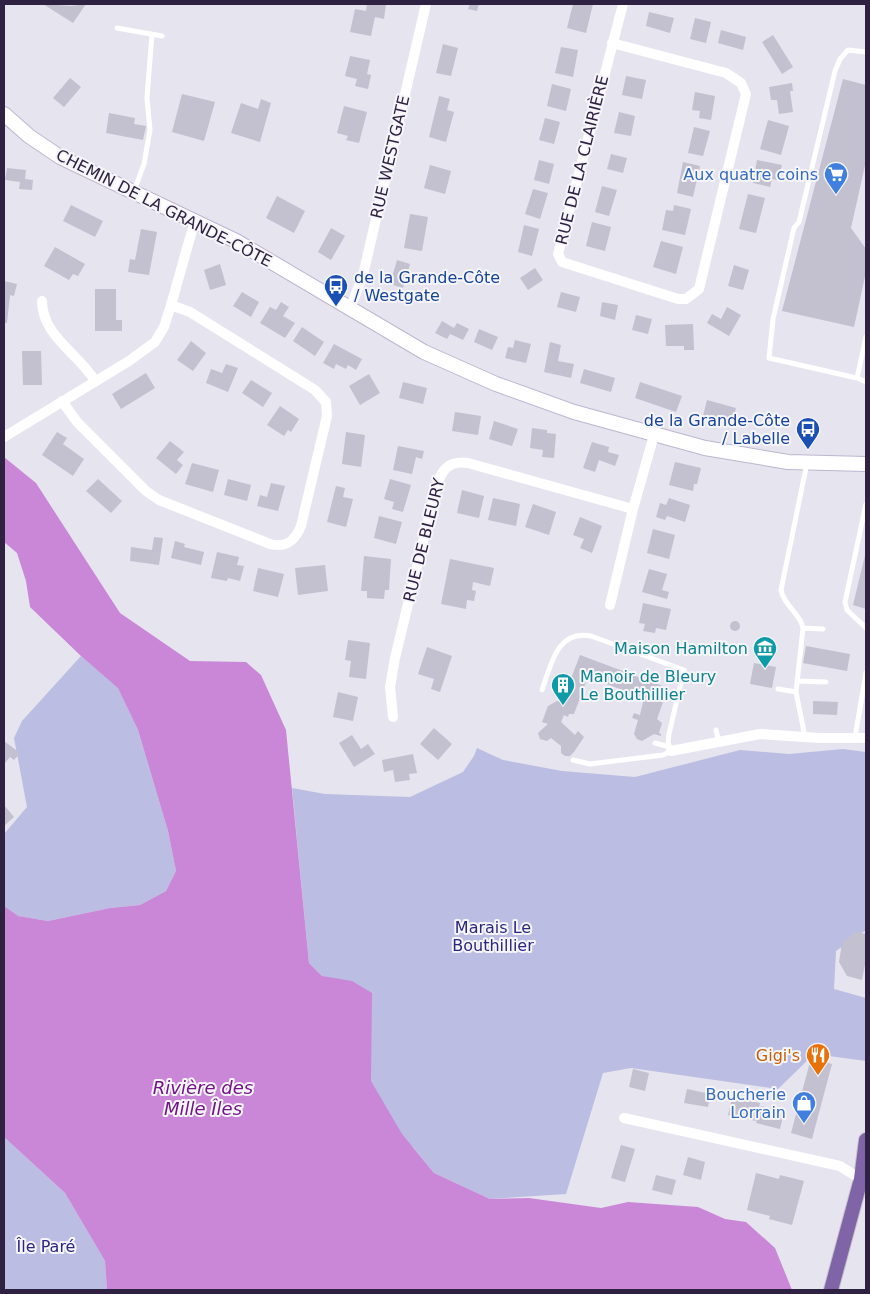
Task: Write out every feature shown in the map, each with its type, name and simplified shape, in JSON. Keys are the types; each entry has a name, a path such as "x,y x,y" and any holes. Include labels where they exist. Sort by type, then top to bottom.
{"main road":[{"name":"CHEMIN DE LA GRANDE-CÔTE","path":"4,114 48,150 195,220 258,253 424,352 496,384 557,407 654,436 732,454 807,463 866,464"},
{"path":"865,1180 866,1140"},
{"path":"831,1290 865,1180 866,1165"}],"street":[{"name":"RUE WESTGATE","path":"350,309 363,275 426,4"},
{"name":"RUE DE LA CLAIRIÈRE","path":"612,43 726,73 741,83 746,94 699,288 686,299 678,299 562,262 558,254 612,43 622,4"},
{"path":"4,437 152,346 161,333 171,305 195,220"},
{"path":"42,301 48,325 95,381"},
{"path":"62,401 77,422 146,491 158,500 270,544 282,545 292,542 301,526 327,416 326,402 315,390 190,312 171,305"},
{"path":"610,605 633,509 654,436"},
{"name":"RUE DE BLEURY","path":"393,717 390,687 395,658 436,488 444,469 456,462 468,464 633,509"},
{"path":"670,749 760,734 866,738"},
{"path":"624,1118 840,1166 865,1180"}],"lane":[{"path":"117,28 162,36"},
{"path":"133,192 144,164 150,130 147,98 152,34"},
{"path":"866,52 848,50 840,59 835,72 799,222 794,228 773,319 769,358 857,378 866,382"},
{"path":"857,378 866,337"},
{"path":"804,736 796,692 804,628 800,618 785,601 781,590 807,463"},
{"path":"866,504 845,602 847,610 866,628"},
{"path":"804,628 823,629"},
{"path":"542,690 558,648 568,638 580,635 591,636 684,670 669,732 670,749"},
{"path":"855,737 866,673"},
{"path":"797,680 826,682"},
{"path":"778,690 796,692"},
{"path":"859,708 866,709"},
{"path":"716,730 719,742"},
{"path":"655,743 670,749"},
{"path":"573,760 590,764 663,755 670,749"}],"green space":[{"path":"81,656 118,687 138,730 168,831 176,871 166,891 140,905 110,908 48,921 17,916 4,906 4,834 27,807 14,738 22,721"},
{"name":"Marais Le Bouthillier","path":"477,748 503,760 562,771 635,777 740,750 789,754 843,749 866,752 866,930 836,951 834,989 866,998 866,1061 814,1054 778,1089 631,1068 603,1073 566,1194 490,1199 434,1173 413,1147 407,1144 379,1102 330,978 322,976 309,963 292,788 325,794 410,797 463,772"},
{"name":"Île Paré","path":"4,1137 65,1193 105,1261 107,1290 4,1290"}],"water":[{"name":"Rivière des Mille Îles","path":"4,457 36,483 120,613 190,661 246,662 261,675 286,730 309,963 322,976 352,981 372,993 371,1081 402,1134 434,1173 490,1199 529,1198 601,1208 628,1202 698,1207 725,1219 746,1222 775,1248 792,1290 107,1290 105,1261 65,1193 4,1137 4,906 18,916 48,921 110,908 140,905 166,891 176,871 168,831 138,730 118,688 81,656 30,607 26,581 17,553 4,542"}],"building":[{"path":"43,4 71,6 86,4 73,23"},
{"path":"367,4 386,4 384,19 375,17 371,36 350,32 355,9 366,11"},
{"path":"470,4 479,4 477,11 468,9"},
{"path":"573,4 593,4 586,33 567,28"},
{"path":"649,12 674,18 670,33 646,26"},
{"path":"695,18 711,22 706,43 690,39"},
{"path":"721,30 746,37 743,50 718,43"},
{"path":"773,35 793,67 782,74 762,42"},
{"path":"443,44 458,48 451,76 436,73"},
{"path":"561,47 578,50 573,77 555,73"},
{"path":"350,56 370,60 367,74 371,75 368,89 355,86 357,79 345,76"},
{"path":"626,76 646,80 642,99 622,95"},
{"path":"70,78 81,87 64,107 53,98"},
{"name":"Aux quatre coins","path":"843,79 866,85 866,161 851,228 866,249 866,272 854,327 782,311"},
{"path":"792,83 793,91 790,91 793,112 779,114 777,100 771,100 769,87"},
{"path":"552,84 571,89 566,111 547,106"},
{"path":"695,92 715,96 711,120 699,118 700,111 692,110"},
{"path":"182,94 215,102 204,141 172,132"},
{"path":"439,96 450,99 447,110 454,112 446,142 429,137"},
{"path":"261,99 271,103 260,142 231,133 241,103 258,109"},
{"path":"344,106 367,112 359,143 346,140 348,136 337,133"},
{"path":"619,112 635,116 631,136 614,133"},
{"path":"109,113 135,118 134,124 146,126 143,140 106,133"},
{"path":"545,118 560,122 554,144 539,140"},
{"path":"768,120 789,126 781,155 760,149"},
{"path":"694,127 710,131 703,156 688,153"},
{"path":"611,154 627,158 623,173 607,169"},
{"path":"539,160 554,164 549,184 534,180"},
{"path":"757,160 782,165 778,180 772,179 770,187 753,183"},
{"path":"683,162 700,166 693,197 677,193"},
{"path":"430,165 451,171 445,194 424,188"},
{"path":"7,168 26,170 25,179 33,180 32,190 19,189 20,182 5,180"},
{"path":"602,186 617,190 609,216 595,212"},
{"path":"533,189 548,193 540,219 525,214"},
{"path":"748,194 765,198 756,233 739,229"},
{"path":"277,196 305,211 294,233 266,218"},
{"path":"71,205 103,221 95,237 63,221"},
{"path":"674,205 691,209 685,235 662,230 666,210 673,211"},
{"path":"410,214 428,217 422,251 404,248"},
{"path":"592,222 611,227 605,251 586,246"},
{"path":"524,225 539,229 532,256 518,252"},
{"path":"331,228 345,236 331,260 318,252"},
{"path":"141,229 157,232 149,275 128,272 130,259 135,260"},
{"path":"661,241 683,247 676,274 653,267"},
{"path":"55,247 85,264 78,276 73,274 69,280 44,266"},
{"path":"397,260 410,264 403,288 390,284"},
{"path":"220,264 226,285 210,290 204,270"},
{"path":"734,265 749,270 743,290 728,286"},
{"path":"535,268 543,280 528,290 520,278"},
{"path":"4,281 17,284 14,296 10,295 7,323 4,323"},
{"path":"95,289 116,289 116,320 122,320 122,331 95,331"},
{"path":"242,292 259,302 251,317 233,306"},
{"path":"561,292 580,297 576,312 557,307"},
{"path":"281,302 289,307 283,316 295,323 285,338 260,323 270,307 276,310"},
{"path":"602,302 618,305 615,320 600,316"},
{"path":"727,307 741,315 729,336 707,323 712,314 721,319"},
{"path":"636,315 652,319 648,334 632,330"},
{"path":"442,321 454,328 457,323 469,329 463,340 450,334 447,339 435,333"},
{"path":"693,324 694,350 684,350 684,346 666,346 665,325"},
{"path":"302,327 324,342 315,356 293,341"},
{"path":"479,329 498,337 492,350 474,342"},
{"path":"515,340 531,344 526,363 505,358 508,347 513,348"},
{"path":"191,341 206,353 193,371 177,360"},
{"path":"550,342 561,345 558,361 574,364 571,378 544,372"},
{"path":"334,344 362,359 356,370 348,365 346,369 336,364 334,369 323,363"},
{"path":"22,351 41,351 42,385 23,385"},
{"path":"226,364 238,368 228,392 206,383 211,369 222,373"},
{"path":"584,369 615,378 611,392 580,383"},
{"path":"146,373 155,388 121,409 112,394"},
{"path":"369,374 380,393 360,405 349,386"},
{"path":"251,380 272,393 263,407 242,393"},
{"path":"403,382 427,388 423,404 399,398"},
{"path":"640,382 682,396 676,412 635,398"},
{"path":"707,400 736,408 733,418 720,415 719,420 703,416"},
{"path":"280,406 299,419 291,432 288,430 284,436 267,425"},
{"path":"455,412 481,416 478,435 452,431"},
{"path":"494,421 518,429 512,446 489,439"},
{"path":"532,428 547,430 547,433 556,434 554,458 542,457 543,450 530,448"},
{"path":"57,432 67,438 63,444 84,459 73,476 42,455"},
{"path":"346,432 365,435 361,467 342,464"},
{"path":"170,441 184,452 177,460 183,465 176,474 156,458"},
{"path":"592,442 609,447 608,452 619,455 615,466 599,460 595,472 583,468"},
{"path":"398,446 424,451 422,459 416,457 412,474 393,470"},
{"path":"675,462 701,468 693,491 669,485"},
{"path":"192,463 219,470 213,492 185,484"},
{"path":"98,479 122,501 111,513 86,491"},
{"path":"228,479 251,485 247,501 224,495"},
{"path":"390,479 411,485 403,512 392,509 394,502 384,499"},
{"path":"271,483 285,486 278,511 257,506 260,495 267,497"},
{"path":"336,486 345,488 343,497 353,499 346,527 327,522"},
{"path":"462,490 484,496 479,518 457,513"},
{"path":"493,498 520,504 516,526 488,520"},
{"path":"669,498 690,505 685,522 667,516 665,520 656,517 660,503 666,505"},
{"path":"533,504 556,512 549,535 525,527"},
{"path":"379,516 402,522 396,544 374,538"},
{"path":"580,517 602,526 592,553 580,548 584,539 573,535"},
{"path":"653,529 675,535 669,559 647,553"},
{"path":"154,537 163,538 159,565 130,561 131,547 152,550"},
{"path":"175,541 185,544 184,547 204,552 201,565 171,558"},
{"path":"866,551 866,609 853,605"},
{"path":"217,552 239,557 237,565 244,566 240,581 228,578 227,581 211,578"},
{"path":"364,556 391,559 389,590 385,590 384,599 367,598 367,591 361,591"},
{"path":"450,559 494,568 490,586 473,582 472,590 476,591 474,601 467,600 466,609 441,604"},
{"path":"325,565 328,591 298,595 295,568"},
{"path":"258,568 284,574 278,597 253,591"},
{"path":"649,569 667,574 662,590 669,592 667,599 642,592"},
{"path":"643,603 671,609 666,630 656,628 655,633 643,631 645,624 639,623"},
{"path":"733,621 737,621 740,626 739,630 733,631 730,628 730,624"},
{"path":"348,640 370,643 366,679 349,677 351,661 345,660"},
{"path":"806,646 850,654 847,671 803,663"},
{"path":"427,647 452,656 440,692 431,689 434,679 418,674"},
{"name":"Manoir de Bleury Le Bouthillier","path":"580,655 668,688 657,719 662,723 659,733 661,736 654,734 642,741 637,739 634,734 638,720 632,718 634,713 640,715 644,698 588,677 574,714 569,714 568,717 564,715 561,722 575,735 578,731 584,737 574,752 570,756 565,756 561,753 561,746 551,738 547,741 540,739 538,733 548,724 542,722 548,706 557,701 562,702"},
{"path":"754,663 776,667 772,688 750,684"},
{"path":"338,692 358,697 353,721 333,717"},
{"path":"813,701 838,702 837,715 813,714"},
{"path":"434,728 452,744 438,760 420,744"},
{"path":"352,735 361,749 368,744 375,754 354,767 339,743"},
{"path":"4,741 20,753 14,760 10,757 4,764"},
{"path":"413,754 417,773 409,774 410,780 395,782 393,770 384,772 382,760"},
{"path":"4,805 14,817 4,826"},
{"path":"856,932 866,934 866,960 862,980 847,976 839,962 842,943"},
{"path":"811,1058 832,1064 812,1139 791,1133"},
{"path":"633,1069 649,1073 645,1091 629,1087"},
{"path":"687,1089 710,1094 708,1107 684,1103"},
{"path":"732,1098 760,1103 756,1121 728,1115"},
{"path":"761,1106 784,1112 780,1129 756,1123"},
{"path":"621,1145 635,1149 625,1182 611,1178"},
{"path":"688,1157 705,1162 701,1180 683,1175"},
{"path":"756,1173 779,1179 780,1175 804,1181 792,1225 769,1219 770,1216 747,1210"},
{"path":"656,1175 676,1180 672,1195 652,1190"}],"place":[{"name":"Aux quatre coins","path":"836,195"},
{"name":"de la Grande-Côte / Westgate","path":"336,307"},
{"name":"de la Grande-Côte / Labelle","path":"808,450"},
{"name":"Maison Hamilton","path":"765,669"},
{"name":"Manoir de Bleury Le Bouthillier","path":"563,706"},
{"name":"Gigi's","path":"818,1076"},
{"name":"Boucherie Lorrain","path":"804,1124"}]}
